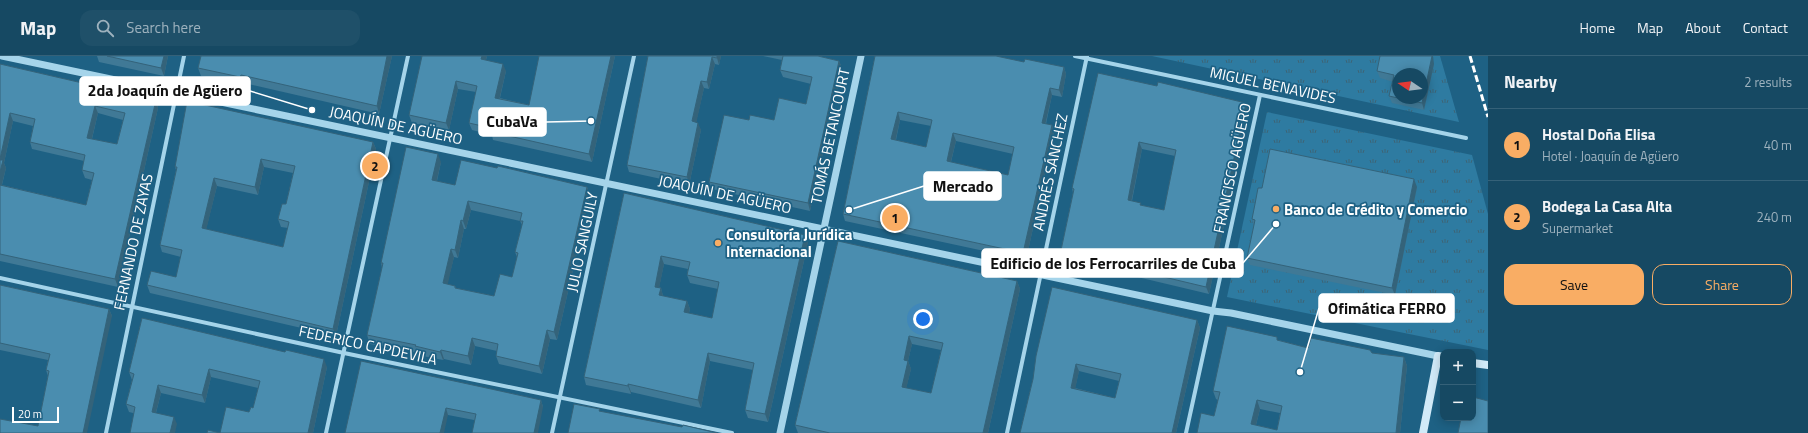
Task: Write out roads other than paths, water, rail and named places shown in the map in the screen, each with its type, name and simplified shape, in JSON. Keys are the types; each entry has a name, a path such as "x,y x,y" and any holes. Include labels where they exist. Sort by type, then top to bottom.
{"main road":[{"path":"1424,433 1440,361"},
{"path":"1476,364 1488,366"}],"street":[{"name":"JOAQUÍN DE AGÜERO","path":"2,56 1040,275 1440,357"},
{"name":"FERNANDO DE ZAYAS","path":"106,433 184,56"},
{"path":"326,433 408,56"},
{"name":"JULIO SANGUILY","path":"552,433 634,56"},
{"name":"TOMÁS BETANCOURT","path":"780,433 861,56"},
{"name":"MIGUEL BENAVIDES","path":"1075,56 1087,57 1466,138"},
{"name":"ANDRÉS SÁNCHEZ","path":"1007,433 1087,57"},
{"name":"FRANCISCO AGÜERO","path":"1186,433 1260,95"},
{"name":"FEDERICO CAPDEVILA","path":"0,278 344,353 732,433"}],"railway":[{"path":"1470,56 1488,117"}],"place":[{"name":"2da Joaquín de Agüero","path":"312,110"},
{"name":"CubaVa","path":"591,121"},
{"name":"Bodega La Casa Alta","path":"375,166"},
{"name":"Banco de Crédito y Comercio","path":"1276,209"},
{"name":"Mercado","path":"849,210"},
{"name":"Hostal Doña Elisa","path":"895,218"},
{"name":"Edificio de los Ferrocarriles de Cuba","path":"1276,224"},
{"name":"Consultoría Jurídica Internacional","path":"718,243"},
{"name":"Ofimática FERRO","path":"1300,372"}]}
